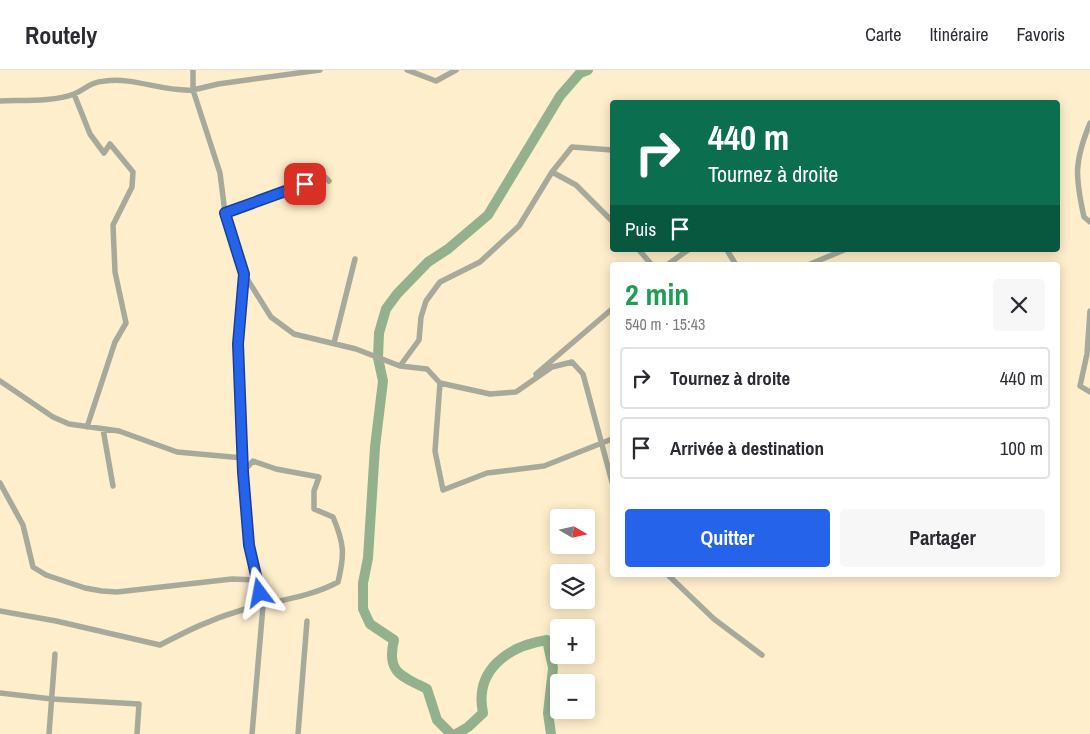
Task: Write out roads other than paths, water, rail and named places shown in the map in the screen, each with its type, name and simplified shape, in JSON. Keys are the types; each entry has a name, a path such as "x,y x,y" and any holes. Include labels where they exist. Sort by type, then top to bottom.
{"street":[{"path":"194,70 193,90 220,173 225,213 244,274 266,311 275,321 294,334 334,344 400,366 427,369 440,382 490,394 516,392 552,367 572,362 583,374 610,475"},
{"path":"0,101 74,94 85,86 103,81 131,80 178,91 320,70"},
{"path":"407,70 436,81 456,70"},
{"path":"74,94 90,134 104,153 110,144 133,172 132,187 113,225 114,272 126,323 115,342 87,426"},
{"path":"1090,123 1078,152 1076,172 1084,217 1090,222"},
{"path":"400,366 419,340 421,317 426,301 440,282 480,262 518,226 552,172 572,147 610,150"},
{"path":"552,172 576,185 610,219"},
{"path":"225,213 320,178 324,177 329,181"},
{"path":"641,252 649,262"},
{"path":"672,262 685,252"},
{"path":"815,262 839,252"},
{"path":"334,344 355,259"},
{"path":"244,274 238,344 243,472 249,545 263,606 252,734"},
{"path":"516,392 610,311"},
{"path":"1090,311 1086,354 1080,386 1090,392"},
{"path":"0,381 60,421 131,434 177,452 243,458"},
{"path":"440,382 435,451 443,490 487,473 544,466 610,440"},
{"path":"103,429 113,486"},
{"path":"0,611 56,621 160,646 196,625 330,586 338,582 342,563 342,539 333,517 314,509 314,491 319,478 276,469 253,461 243,472"},
{"path":"0,482 24,525 34,566 46,575 84,588 117,592 232,579 257,580"},
{"path":"670,577 714,618 762,655"},
{"path":"298,734 307,621"},
{"path":"49,734 55,654"},
{"path":"0,693 52,699 139,704 137,734"}],"waterway":[{"path":"451,734 437,720 427,689 398,672 392,659 394,640 370,624 363,609 363,583 368,558 375,447 383,381 378,358 379,333 386,309 397,294 428,262 448,249 488,215 560,96 580,73 588,70"},
{"path":"456,734 468,727 483,713 482,698 484,684 489,673 497,663 507,654 519,648 547,640 553,668 548,713 551,734"}]}
